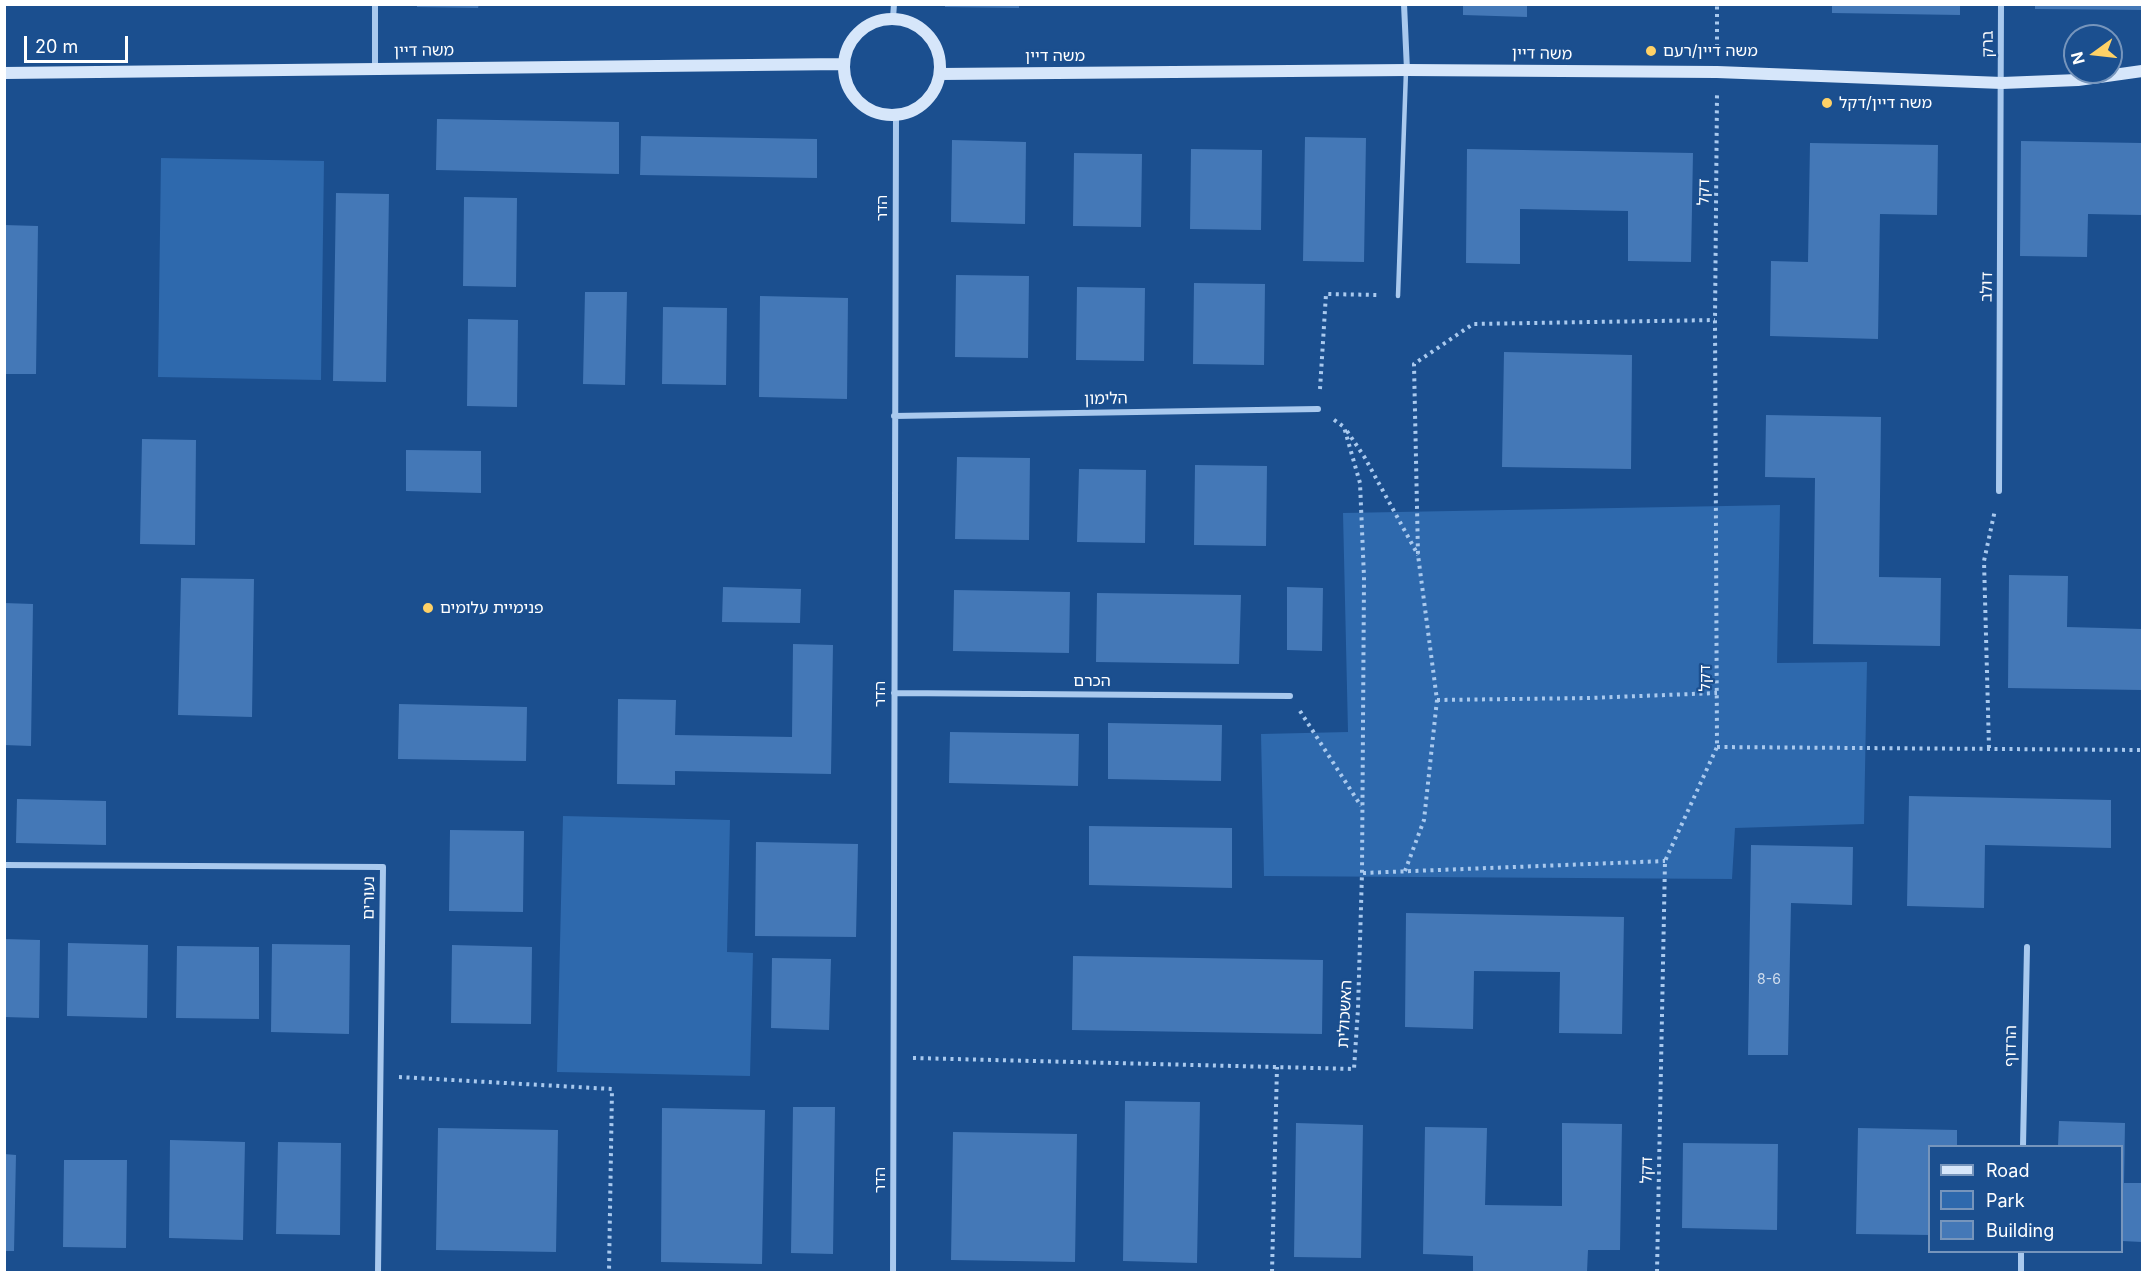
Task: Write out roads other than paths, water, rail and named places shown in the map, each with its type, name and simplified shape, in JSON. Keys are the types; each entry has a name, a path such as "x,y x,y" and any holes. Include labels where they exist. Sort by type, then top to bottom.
{"street":[{"path":"375,4 375,68"},
{"path":"893,18 894,4"},
{"path":"1404,4 1407,70"},
{"name":"ברק","path":"2001,4 2002,83"},
{"path":"893,18 909,22 923,30 934,42 940,57 940,74 935,89 925,102 912,111 896,115 879,113 865,106 853,95 846,80 844,64 849,46 860,32 875,22 893,18"},
{"name":"משה דיין","path":"4,73 844,64"},
{"name":"משה דיין","path":"940,74 1407,70 1717,72 2002,83 2078,80 2142,70"},
{"name":"דולב","path":"1999,492 2002,83"},
{"name":"הדר","path":"893,1272 896,115"},
{"name":"הלימון","path":"894,416 1318,409"},
{"name":"הכרם","path":"894,693 1290,696"},
{"name":"נעורים","path":"4,865 383,867 378,1272"},
{"name":"הרדוף","path":"2023,1145 2027,947"},
{"path":"2021,1253 2021,1272"}],"lane":[{"path":"1398,296 1407,70"}],"place":[{"name":"משה דיין/רעם","path":"1651,51"},
{"name":"משה דיין/דקל","path":"1827,103"},
{"name":"פנימיית עלומים","path":"428,608"}]}
